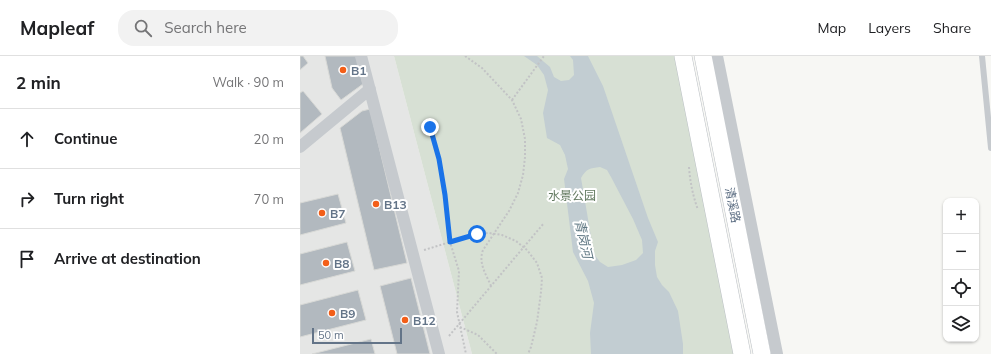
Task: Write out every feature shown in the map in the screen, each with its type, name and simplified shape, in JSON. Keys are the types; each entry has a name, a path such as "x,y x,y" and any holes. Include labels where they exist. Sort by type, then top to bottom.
{"main road":[{"name":"清溪路","path":"683,56 741,347"},
{"name":"清溪路","path":"703,56 762,354"},
{"path":"741,347 759,335"}],"street":[{"path":"361,56 439,354"},
{"path":"717,56 777,354"},
{"path":"300,147 370,89"}],"lane":[{"path":"982,56 990,117 991,148"}],"path":[{"path":"465,56 482,68 512,100 521,119 525,139 525,157 518,193 509,211 481,255 481,263 491,286"},
{"path":"512,100 544,56"},
{"path":"430,127 439,159 445,195 450,242 459,271 457,312 466,354"},
{"path":"449,336 544,223"},
{"path":"413,253 477,234 489,232 502,235 516,241 528,250 537,263 542,278 537,322 528,354"},
{"path":"460,327 478,335 497,354"}],"shaded area":[{"path":"300,56 394,56 472,354 300,354"}],"green space":[{"name":"水景公园","path":"394,56 683,56 742,354 472,354"}],"water":[{"name":"青岗河","path":"524,56 537,56 550,67 554,77 561,81 569,80 574,75 573,60 570,56 588,56 603,86 648,218 658,242 655,251 657,277 669,292 678,311 683,354 591,354 590,333 594,303 588,281 573,252 564,179 568,169 565,155 560,145 547,138 543,113 548,90 544,75 537,65","holes":["600,167 607,170 633,219 642,240 643,253 636,260 622,265 608,267 600,262 594,254 581,178 591,169"]}],"building":[{"path":"300,56 303,56 308,63 300,70"},
{"name":"B1","path":"325,56 356,56 363,84 341,100 332,88"},
{"path":"303,91 322,114 300,133 300,93"},
{"name":"B13","path":"370,109 407,263 374,270 340,128 362,111"},
{"name":"B7","path":"338,194 346,223 300,235 300,203"},
{"name":"B8","path":"347,242 355,271 300,285 300,254"},
{"name":"B12","path":"411,278 430,354 397,354 380,286"},
{"name":"B9","path":"358,290 366,320 300,337 300,305"},
{"path":"371,339 375,354 312,354"}],"place":[{"name":"B1","path":"343,70"},
{"name":"B13","path":"376,204"},
{"name":"B7","path":"322,213"},
{"name":"B8","path":"326,263"},
{"name":"B9","path":"332,313"},
{"name":"B12","path":"405,320"}],"route":[{"path":"430,127 439,159 445,195 450,242 477,234"}]}
